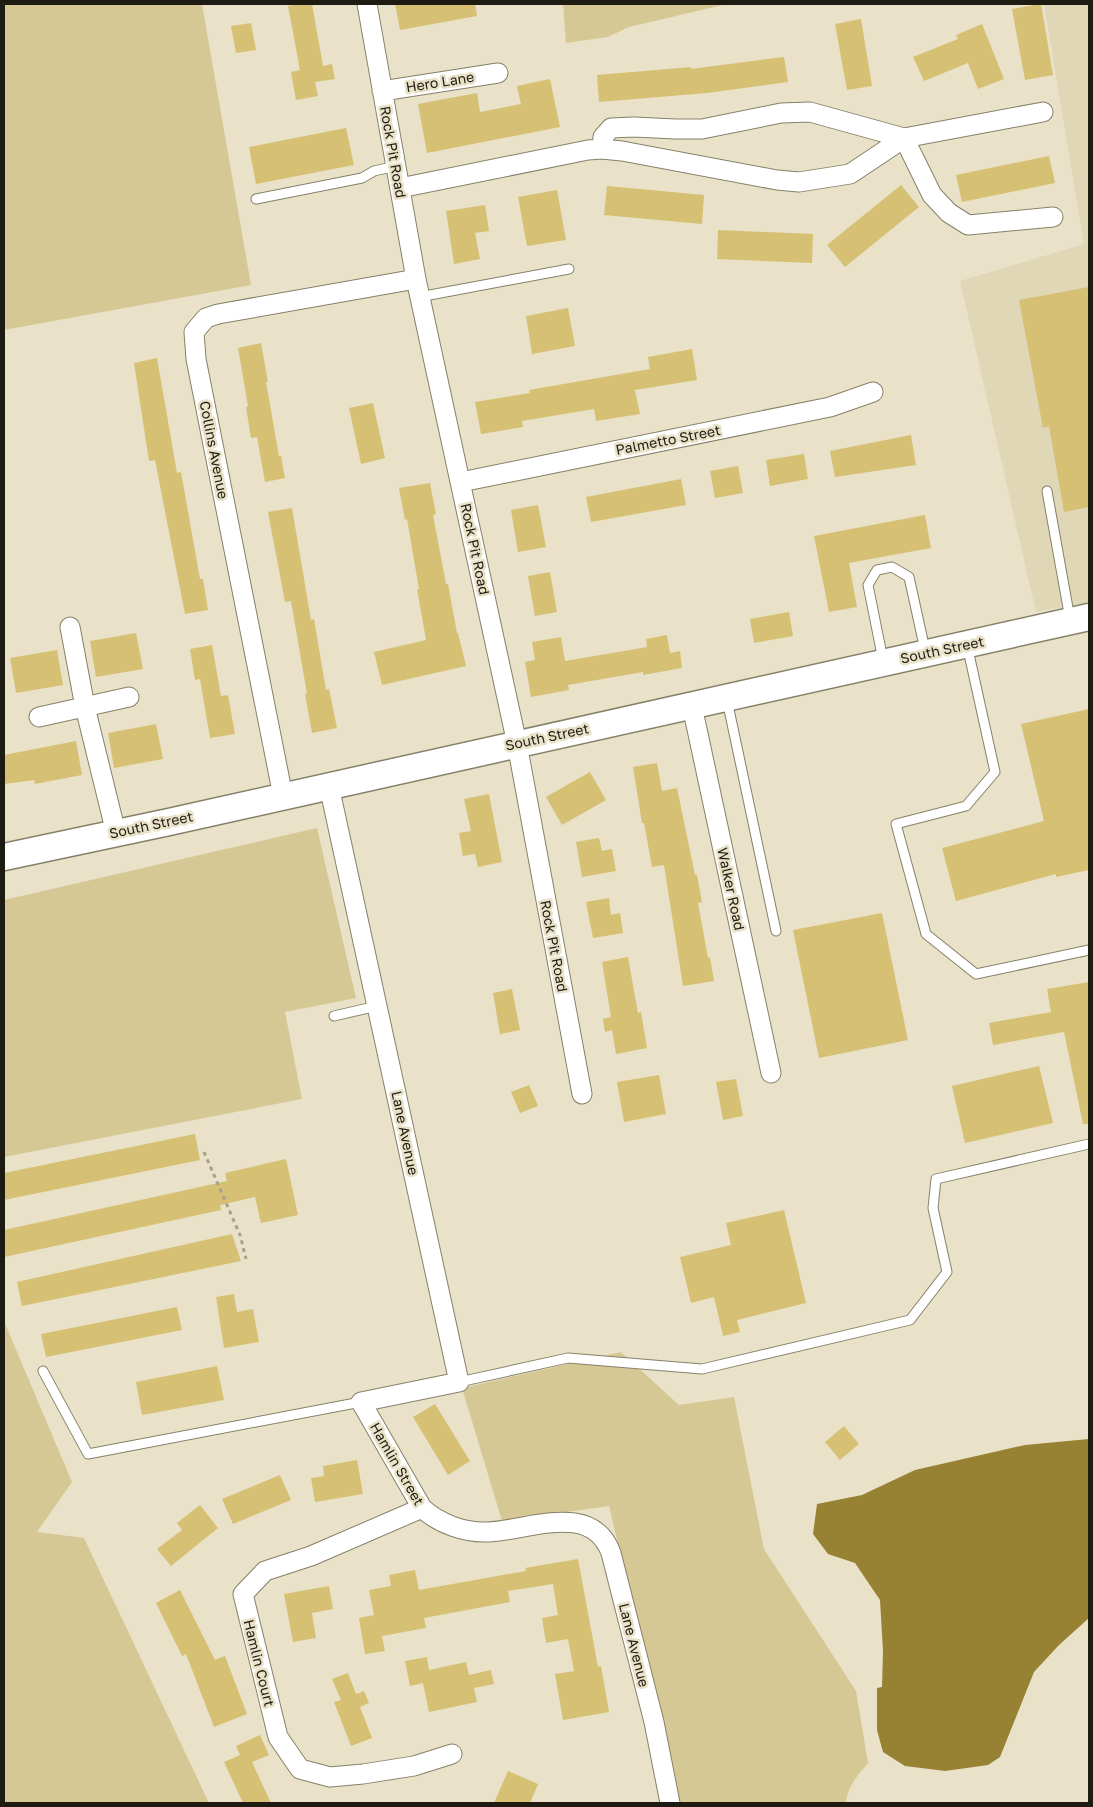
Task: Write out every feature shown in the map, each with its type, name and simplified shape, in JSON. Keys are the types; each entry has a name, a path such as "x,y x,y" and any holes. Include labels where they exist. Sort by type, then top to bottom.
{"main road":[{"name":"South Street","path":"4,857 1080,619"}],"street":[{"name":"Rock Pit Road","path":"367,4 418,288 517,744 582,1094"},
{"name":"Hero Lane","path":"382,91 498,73"},
{"path":"602,149 603,137 611,128 702,129 781,113 810,112 904,138 932,195 949,213 968,226 1053,217"},
{"path":"400,188 588,150 602,149 622,151 777,180 799,182 850,174 904,138 1043,112"},
{"name":"Collins Avenue","path":"283,796 196,359 194,332 206,318 218,314 418,288"},
{"name":"Palmetto Street","path":"461,482 830,407 873,392"},
{"path":"70,627 85,707 116,833"},
{"path":"39,717 130,697"},
{"name":"Walker Road","path":"692,706 771,1073"},
{"name":"Lane Avenue","path":"328,786 459,1382"},
{"path":"361,1402 459,1382"},
{"name":"Hamlin Street","path":"361,1402 422,1508 432,1518 462,1529 488,1532 558,1523"},
{"name":"Hamlin Court","path":"422,1508 311,1556 264,1571 243,1594 278,1737 300,1770 330,1777 362,1774 414,1766 452,1754"},
{"name":"Lane Avenue","path":"558,1523 582,1523 600,1534 606,1541 611,1553 654,1722 670,1803"}],"lane":[{"path":"256,199 362,178 374,171 396,166"},
{"path":"418,288 568,269"},
{"path":"1047,491 1080,619"},
{"path":"884,663 868,585 877,570 892,567 909,577 925,653"},
{"path":"967,644 995,772 966,806 896,824 926,934 976,974 1089,950"},
{"path":"726,698 776,931"},
{"path":"334,1016 377,1006"},
{"path":"459,1382 568,1358 702,1370 910,1320 947,1272 933,1208 936,1179 1089,1144"},
{"path":"43,1371 88,1454 361,1402"}],"path":[{"path":"204,1152 240,1235 246,1259"}],"shaded area":[{"path":"4,4 202,4 251,285 4,330"},
{"path":"563,4 727,4 629,27 608,37 566,43"},
{"path":"1044,4 1089,4 1089,602 1036,612 960,281 1084,244"},
{"path":"317,828 356,998 285,1012 302,1099 4,1157 4,900"},
{"path":"4,1321 72,1482 37,1532 84,1538 209,1803 4,1803"},
{"path":"621,1352 679,1405 734,1397 764,1549 856,1691 868,1763 851,1786 846,1803 679,1803 609,1506 502,1521 462,1388"},
{"path":"1089,1439 1089,1618 1059,1645 1034,1672 1000,1757 988,1765 945,1771 905,1766 883,1752 877,1730 877,1688 882,1687 883,1651 880,1600 855,1563 828,1554 813,1534 817,1504 862,1495 915,1470 1025,1445"}],"building":[{"path":"312,4 323,66 332,64 335,79 315,82 318,96 296,100 291,72 300,70 288,6"},
{"path":"395,4 475,4 477,16 400,30"},
{"path":"1041,4 1053,75 1025,80 1012,9"},
{"path":"861,19 872,86 847,90 835,24"},
{"path":"251,23 256,50 236,53 231,26"},
{"path":"982,24 1004,79 978,89 968,63 924,81 913,57 958,39 956,35"},
{"path":"784,57 788,82 707,93 599,102 597,75 691,67 691,69"},
{"path":"550,79 560,127 427,153 418,104 477,93 480,112 521,104 517,86"},
{"path":"346,128 354,165 256,184 249,147"},
{"path":"1049,156 1055,183 962,202 956,175"},
{"path":"901,185 919,207 845,267 827,245"},
{"path":"607,186 704,195 702,224 604,215"},
{"path":"557,190 566,240 527,246 518,197"},
{"path":"485,205 489,231 475,233 480,259 454,264 446,211"},
{"path":"718,230 813,234 812,263 717,259"},
{"path":"1089,287 1089,507 1064,512 1049,426 1043,428 1019,300"},
{"path":"568,308 575,346 532,354 526,316"},
{"path":"261,343 279,456 281,456 285,478 265,482 257,437 251,438 246,407 248,406 238,348"},
{"path":"692,349 697,380 635,390 640,414 596,421 594,409 522,421 523,427 481,434 475,402 530,393 529,390 650,369 648,357"},
{"path":"157,358 177,473 181,472 200,579 203,579 208,610 185,614 155,460 149,461 134,363"},
{"path":"373,403 385,458 361,464 349,408"},
{"path":"911,435 916,465 835,477 830,451"},
{"path":"804,454 808,479 770,486 766,460"},
{"path":"738,466 743,493 715,498 710,471"},
{"path":"681,479 686,505 591,522 586,497"},
{"path":"430,483 436,514 433,515 446,584 448,584 457,633 466,666 382,685 374,652 426,640 407,519 405,520 399,488"},
{"path":"538,505 546,547 518,552 511,510"},
{"path":"292,508 311,620 314,619 326,690 329,689 337,728 312,733 291,601 285,602 268,512"},
{"path":"925,515 931,548 849,563 857,607 829,612 814,536"},
{"path":"550,572 557,612 535,616 528,576"},
{"path":"789,612 793,636 754,643 750,619"},
{"path":"136,633 143,669 96,677 90,641"},
{"path":"667,635 670,653 680,651 682,668 643,675 643,672 568,685 569,690 531,697 525,662 535,660 532,642 561,637 565,661 647,647 646,639"},
{"path":"212,645 221,696 228,695 235,734 210,738 200,679 195,680 190,649"},
{"path":"57,650 63,685 16,693 10,658"},
{"path":"1089,709 1089,870 1056,877 1056,874 956,901 942,848 1044,821 1021,724"},
{"path":"156,724 163,759 114,768 108,733"},
{"path":"76,741 82,775 35,784 34,780 4,784 4,755"},
{"path":"657,763 662,791 677,788 695,875 697,875 702,902 698,903 714,981 683,986 664,865 652,867 644,823 642,823 633,767"},
{"path":"590,772 606,800 562,825 546,797"},
{"path":"489,794 502,862 478,867 475,854 463,856 459,833 471,831 464,799"},
{"path":"599,838 602,851 612,849 616,871 582,877 576,842"},
{"path":"609,898 611,915 620,913 623,933 593,938 586,902"},
{"path":"882,913 908,1040 819,1058 793,930"},
{"path":"628,957 638,1013 641,1012 647,1048 616,1054 612,1030 605,1032 603,1019 611,1017 602,962"},
{"path":"1089,982 1089,1124 1083,1124 1064,1032 993,1045 989,1023 1051,1012 1047,989"},
{"path":"512,989 520,1030 500,1034 493,993"},
{"path":"1039,1066 1053,1123 965,1143 952,1086"},
{"path":"659,1075 666,1114 624,1122 617,1082"},
{"path":"736,1079 743,1116 723,1120 716,1082"},
{"path":"529,1085 538,1106 520,1113 511,1092"},
{"path":"195,1134 200,1160 4,1200 4,1173"},
{"path":"286,1159 298,1215 261,1223 255,1197 220,1205 221,1210 4,1257 4,1230 227,1181 225,1173"},
{"path":"784,1210 806,1303 737,1320 740,1332 723,1336 714,1297 691,1303 680,1257 731,1245 726,1223"},
{"path":"232,1234 241,1261 22,1306 17,1282"},
{"path":"234,1294 237,1312 253,1309 259,1342 224,1348 216,1297"},
{"path":"177,1307 182,1330 46,1357 41,1334"},
{"path":"217,1366 224,1400 142,1415 136,1382"},
{"path":"435,1404 470,1461 448,1475 413,1417"},
{"path":"844,1426 859,1444 840,1460 825,1442"},
{"path":"357,1460 363,1494 315,1502 311,1478 324,1476 323,1466"},
{"path":"280,1475 291,1500 233,1524 222,1499"},
{"path":"200,1505 218,1528 171,1566 157,1549 182,1530 177,1523"},
{"path":"578,1559 598,1667 601,1666 609,1712 563,1720 555,1674 574,1671 568,1639 546,1643 542,1618 558,1615 553,1584 508,1591 510,1602 424,1618 426,1628 382,1636 385,1651 365,1654 359,1618 374,1615 369,1590 391,1586 389,1575 415,1570 419,1590 526,1571 525,1568"},
{"path":"329,1586 333,1609 312,1613 316,1638 293,1642 284,1594"},
{"path":"180,1590 215,1660 225,1656 247,1714 214,1727 186,1654 182,1656 156,1603"},
{"path":"427,1657 429,1670 466,1662 469,1675 491,1670 494,1684 474,1688 477,1702 429,1712 423,1683 410,1686 405,1661"},
{"path":"348,1673 356,1694 364,1691 369,1703 360,1707 372,1738 351,1746 334,1702 341,1700 332,1679"},
{"path":"260,1735 269,1755 252,1762 271,1803 243,1803 224,1762 240,1755 236,1746"},
{"path":"508,1771 538,1784 530,1803 494,1803"}]}
